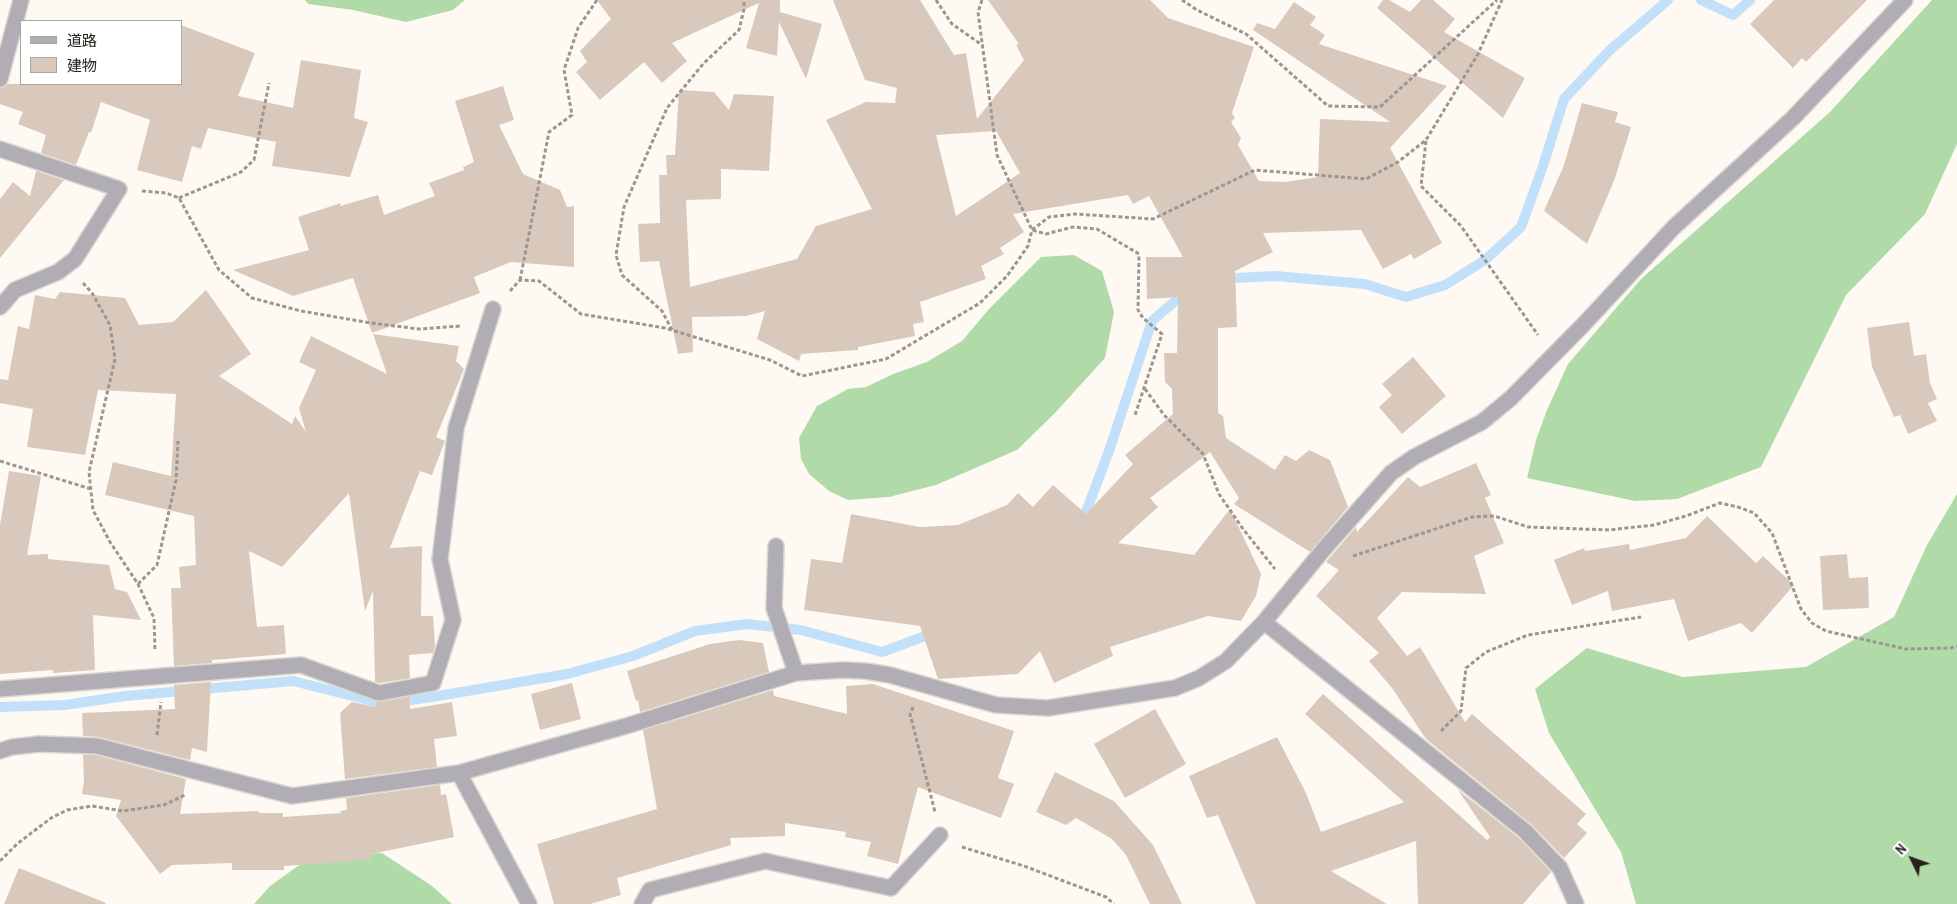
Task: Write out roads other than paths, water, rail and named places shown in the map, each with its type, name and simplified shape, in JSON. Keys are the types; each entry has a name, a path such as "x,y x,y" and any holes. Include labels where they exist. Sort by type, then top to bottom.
{"street":[{"path":"0,79 21,0"},
{"path":"0,751 12,747 39,744 98,746 292,796 459,772 626,726 796,673 843,670 890,675 996,706 1048,708 1175,688 1226,661 1264,622 1289,590 1391,473 1414,457 1482,422 1511,398 1674,227 1793,118 1905,0"},
{"path":"0,149 118,189 75,259 58,272 15,290 0,306"},
{"path":"0,689 301,665 380,693 433,683 453,620 440,558 456,428 493,309"},
{"path":"776,546 774,608 796,673"},
{"path":"1264,622 1525,831 1560,868 1576,904"},
{"path":"459,772 530,904"},
{"path":"642,904 650,890 765,861 891,888 940,835"}],"waterway":[{"path":"1223,282 1235,278 1276,276 1365,284 1406,297 1445,285 1485,260 1521,227 1564,99 1609,51 1668,0"},
{"path":"1701,0 1733,15 1750,0"},
{"path":"1081,525 1109,451 1152,321 1183,294 1190,291"},
{"path":"0,707 65,705 125,696 293,681 384,704 567,674 633,656 695,631 747,624 801,630 882,652 936,632"}]}
